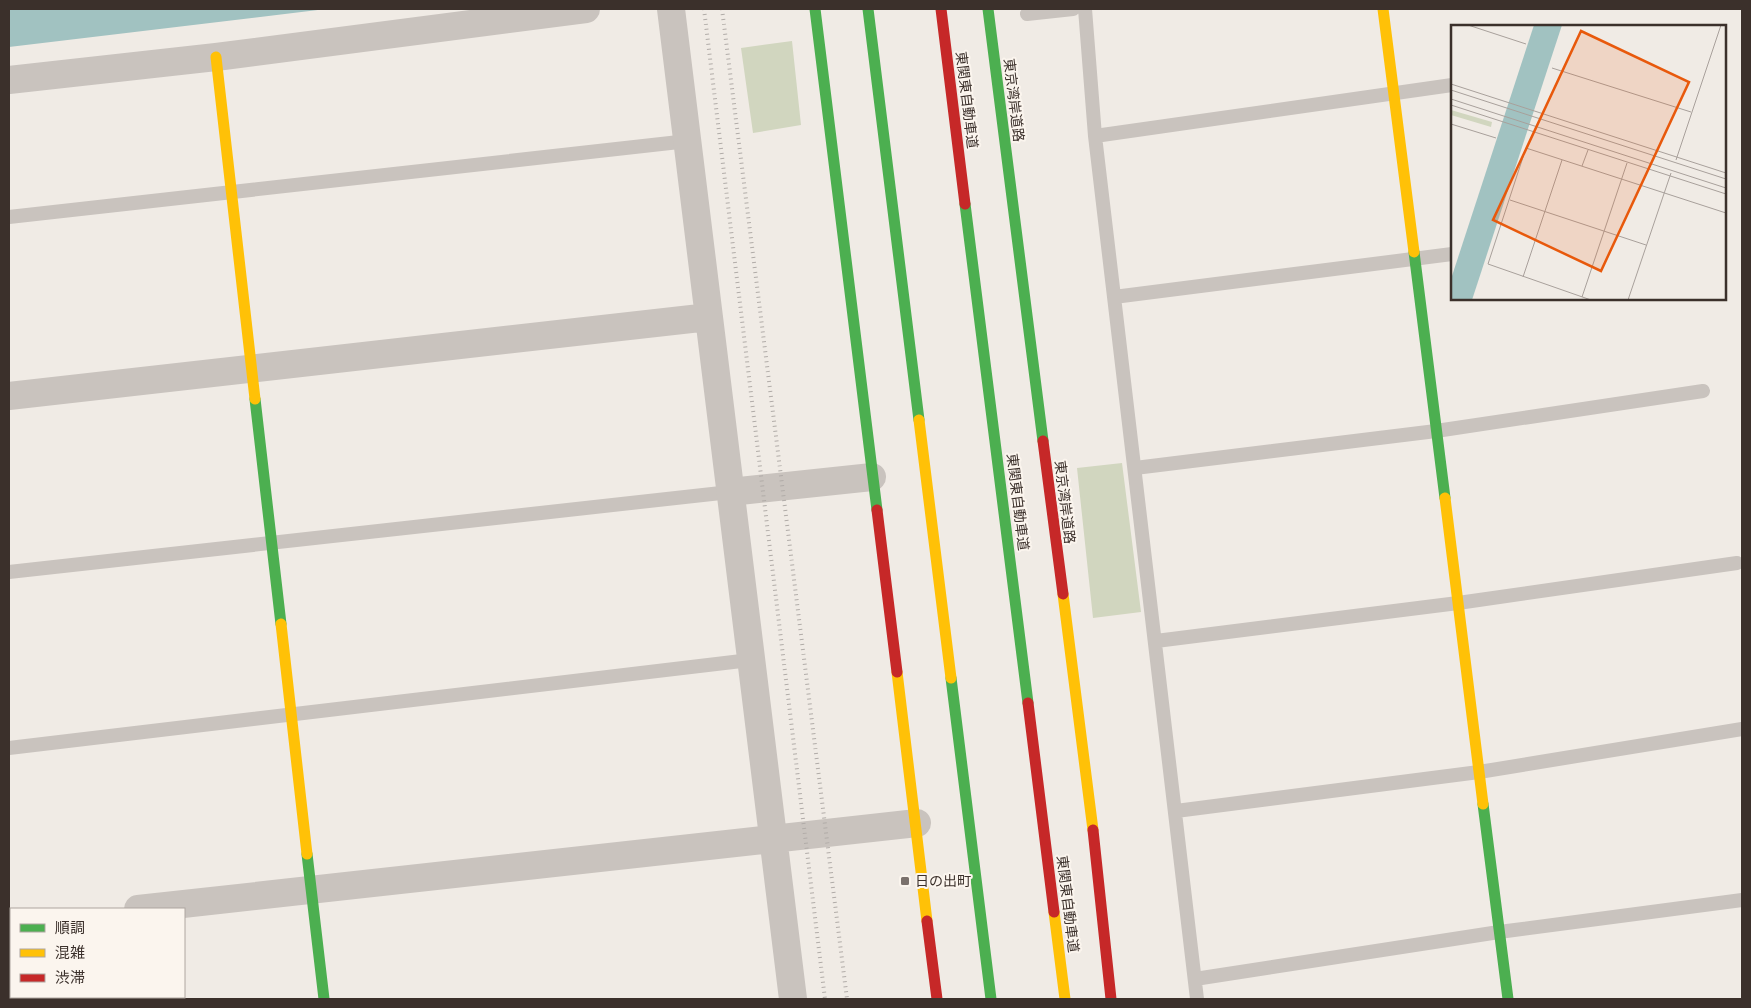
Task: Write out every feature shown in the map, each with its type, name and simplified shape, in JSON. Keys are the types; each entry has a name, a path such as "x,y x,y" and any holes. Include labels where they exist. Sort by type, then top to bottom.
{"main road":[{"path":"815,9 938,999"},
{"path":"868,9 991,999"},
{"name":"東関東自動車道","path":"941,9 1065,999"},
{"name":"東京湾岸道路","path":"988,9 1090,805 1111,999"},
{"path":"1383,9 1508,999"},
{"path":"216,57 324,999"}],"street":[{"path":"9,80 216,57 586,9"},
{"path":"671,9 793,999"},
{"path":"9,396 252,367 709,317"},
{"path":"730,492 872,476"},
{"path":"148,908 917,823"}],"lane":[{"path":"1027,14 1073,9"},
{"path":"1085,9 1095,136 1197,999"},
{"path":"1095,136 1451,85"},
{"path":"9,217 688,141"},
{"path":"1114,297 1451,254"},
{"path":"1135,468 1436,431 1703,391"},
{"path":"9,572 730,492"},
{"path":"1156,641 1458,603 1737,563"},
{"path":"9,748 750,660"},
{"path":"1176,811 1479,772 1742,729"},
{"path":"1196,979 1499,932 1742,900"}],"green space":[{"path":"792,41 801,125 753,133 741,48"},
{"path":"1122,463 1141,612 1093,618 1077,468"}],"water":[{"path":"9,9 326,9 9,47"}],"railway":[{"path":"704,9 825,999"},
{"path":"722,9 847,999"}],"traffic: fast":[{"path":"815,9 877,510"},
{"path":"868,9 919,420"},
{"path":"988,9 1043,441"},
{"path":"965,204 1028,703"},
{"path":"1414,252 1445,498"},
{"path":"255,399 281,624"},
{"path":"951,678 991,999"},
{"path":"1483,804 1508,999"},
{"path":"307,854 324,999"}],"traffic: slow":[{"path":"1383,9 1414,252"},
{"path":"216,57 255,399"},
{"path":"919,420 951,678"},
{"path":"1445,498 1483,804"},
{"path":"1063,594 1093,830"},
{"path":"281,624 307,854"},
{"path":"897,672 927,921"},
{"path":"1054,912 1065,999"}],"traffic: jam":[{"path":"941,9 965,204"},
{"path":"1043,441 1063,594"},
{"path":"877,510 897,672"},
{"path":"1028,703 1054,912"},
{"path":"1093,830 1111,999"},
{"path":"927,921 937,999"}],"place":[{"name":"日の出町","path":"905,881"}]}
